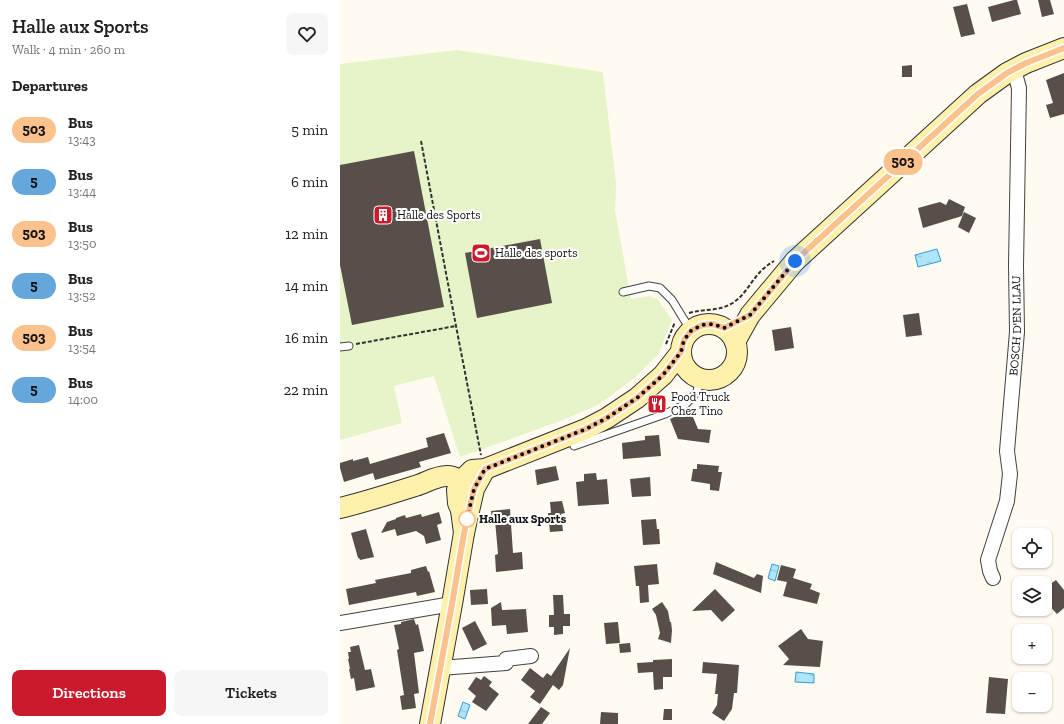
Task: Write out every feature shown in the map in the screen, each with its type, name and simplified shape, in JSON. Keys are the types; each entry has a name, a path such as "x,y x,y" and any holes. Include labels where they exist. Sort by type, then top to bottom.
{"main road":[{"path":"730,335 750,315 795,261 978,94 1007,73 1026,63 1064,48"},
{"path":"687,323 702,325 713,324 730,335 738,352 735,363 729,372 720,378 710,381 683,363 684,340 687,323"},
{"path":"458,489 483,462 586,429 607,418 637,398 663,375 683,363"},
{"path":"340,508 417,486 432,479 449,476 458,489 464,533 430,724"}],"street":[{"name":"BOSCH D'EN LLAU","path":"993,578 988,560 1007,501 1010,474 1007,451 1017,332 1016,266 1019,88 1014,70"},
{"path":"340,623 452,604"},
{"path":"440,668 506,663 506,659 531,656"}],"lane":[{"path":"623,292 649,286 660,288 672,300 687,323"},
{"path":"340,347 349,346"},
{"path":"574,446 665,414 686,404 697,392 683,363"}],"path":[{"path":"421,141 483,462"},
{"path":"683,363 675,322 687,323"},
{"path":"349,346 456,326"}],"green space":[{"name":"Halle des sports","path":"457,50 603,72 616,184 615,210 631,299 650,296 658,300 672,320 658,355 632,380 598,405 558,422 460,457 434,376 394,386 402,423 340,440 340,64"}],"water":[{"path":"937,249 941,261 918,267 915,255"},
{"path":"772,564 779,566 775,581 768,578"},
{"path":"796,672 814,674 814,683 795,682"},
{"path":"463,702 470,705 465,719 458,716"}],"building":[{"path":"1017,0 1021,14 992,22 988,7"},
{"path":"1038,0 1050,0 1054,14 1042,17"},
{"path":"967,4 975,34 961,37 953,7"},
{"path":"912,65 912,77 902,77 902,66"},
{"path":"1064,73 1064,114 1050,118 1046,105 1053,103 1046,80"},
{"name":"Halle des Sports","path":"414,151 444,307 352,325 340,265 340,165"},
{"path":"949,199 965,207 962,216 923,228 918,208 940,202 946,205"},
{"path":"964,212 976,218 969,233 958,227"},
{"path":"540,239 552,303 477,318 465,253"},
{"path":"919,313 922,335 906,337 903,315"},
{"path":"791,327 794,348 775,351 772,330"},
{"path":"690,410 698,429 711,430 709,443 678,439 670,419"},
{"path":"444,433 451,453 419,462 421,467 375,480 373,473 344,482 340,463 368,457 370,464 428,447 426,438"},
{"path":"659,435 661,456 623,459 622,443 645,440 645,436"},
{"path":"697,464 719,466 718,472 722,472 719,491 710,490 710,484 691,481 693,469 697,469"},
{"path":"556,466 559,480 537,485 535,470"},
{"path":"596,473 597,480 607,479 609,504 578,506 576,482 584,481 584,474"},
{"path":"650,477 651,496 632,497 630,479"},
{"path":"562,501 565,513 561,514 563,531 550,532 548,513 551,513 550,502"},
{"path":"510,509 513,553 522,552 523,569 496,572 495,555 498,554 495,520 492,520 491,511"},
{"path":"439,512 442,523 437,525 441,540 426,544 424,536 416,531 397,536 395,529 381,533 387,522 396,518 405,515 406,518 421,514 422,517"},
{"path":"656,519 657,529 659,529 660,544 643,545 641,520"},
{"path":"366,529 374,557 360,560 358,558 351,533"},
{"path":"716,562 754,578 757,574 763,576 761,593 713,574"},
{"path":"657,564 659,584 648,585 649,602 640,603 639,586 636,586 634,566"},
{"path":"781,565 796,569 793,578 812,584 810,589 820,593 817,604 783,596 787,582 777,580"},
{"path":"426,566 435,592 417,596 416,592 349,605 346,589 376,583 375,580 411,573 411,570"},
{"path":"1056,580 1064,590 1064,608 1057,614 1052,609 1052,583"},
{"path":"487,589 488,604 471,605 470,590"},
{"path":"715,589 735,610 722,622 711,610 692,611"},
{"path":"553,595 563,595 564,614 570,614 570,626 563,626 563,634 554,635 554,627 549,627 549,615 554,615"},
{"path":"501,602 502,610 526,609 528,632 507,634 506,625 492,626 491,608"},
{"path":"662,602 668,611 671,622 671,643 658,639 660,633 656,615 652,609"},
{"path":"414,619 416,625 418,624 424,651 414,653 419,693 414,694 416,708 402,710 400,696 404,695 397,650 399,649 394,625"},
{"path":"475,621 487,644 473,651 462,628"},
{"path":"618,622 620,643 606,644 604,623"},
{"path":"801,629 808,639 823,641 820,667 783,665 789,659 778,646"},
{"path":"630,643 631,652 620,653 619,644"},
{"path":"359,645 365,670 371,669 375,687 356,691 354,678 351,679 348,652 351,652 350,647"},
{"path":"570,648 563,685 559,690 553,685 540,704 530,697 535,691 521,680 530,668 543,678 547,673 551,676"},
{"path":"672,659 672,677 663,677 663,689 654,690 653,672 638,673 637,663"},
{"path":"703,662 739,665 737,693 734,693 732,709 724,721 712,713 717,705 718,694 715,694 717,674 702,673"},
{"path":"484,676 492,682 489,686 499,694 486,711 472,702 476,696 468,689 476,677 481,680"},
{"path":"989,677 1008,679 1005,714 986,713"},
{"path":"541,707 550,713 542,724 528,724"},
{"path":"664,709 672,709 672,720 663,720"},
{"path":"601,712 618,713 618,724 600,724"}],"bus line":[{"name":"503","path":"430,724 464,533 474,489 485,469 586,429 607,418 637,398 663,375 672,364 681,352 684,340 691,331 702,325 713,324 724,328 750,315 795,261 978,94 1007,73 1026,63 1064,48"}],"place":[{"name":"Halle des Sports","path":"383,215"},
{"name":"Halle des sports","path":"481,253"},
{"name":"Food Truck Chez Tino","path":"657,404"},
{"name":"Halle aux Sports","path":"467,519"}],"route":[{"path":"467,519 474,489 485,469 586,429 607,418 637,398 663,375 681,352 684,340 691,331 702,325 713,324 724,328 750,315 795,261"}]}
